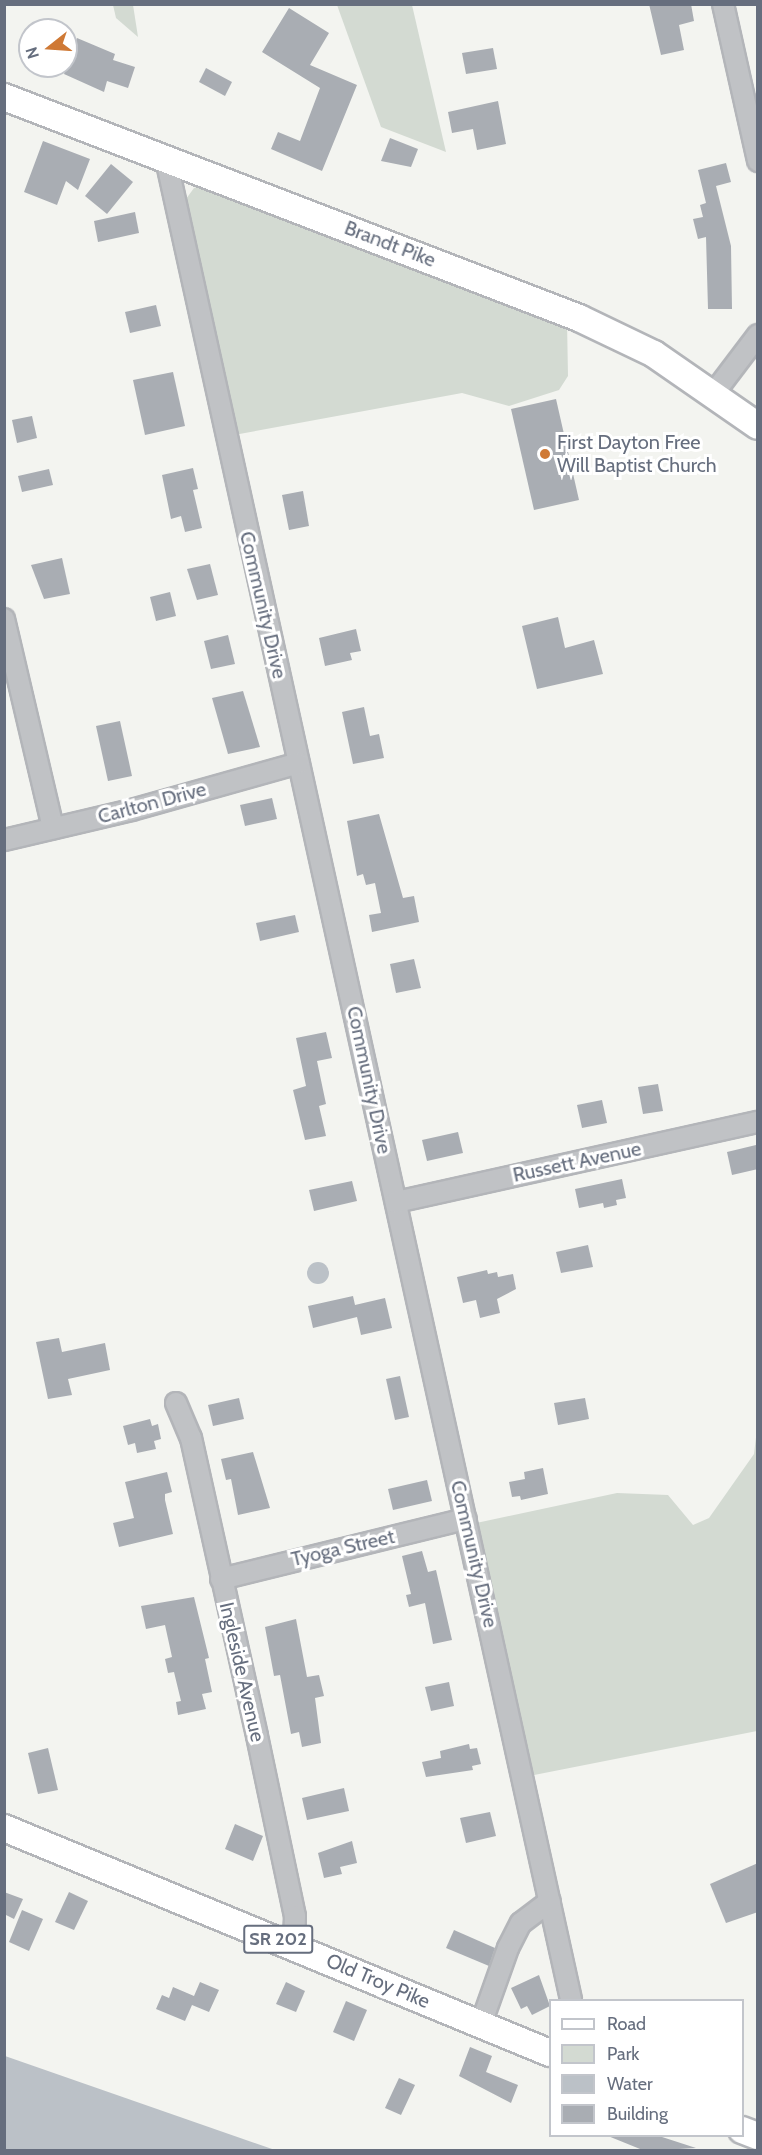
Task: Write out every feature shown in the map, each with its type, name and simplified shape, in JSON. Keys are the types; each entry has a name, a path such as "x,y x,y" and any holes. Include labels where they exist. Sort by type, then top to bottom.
{"main road":[{"name":"Brandt Pike","path":"4,97 579,318 654,354 714,393 758,426"},
{"name":"Old Troy Pike","path":"4,1828 294,1945 549,2052"}],"street":[{"path":"723,4 757,156"},
{"name":"Community Drive","path":"166,159 572,1999"},
{"path":"714,393 756,340"},
{"path":"4,619 53,828"},
{"name":"Carlton Drive","path":"4,840 299,763"},
{"name":"Russett Avenue","path":"396,1202 758,1122"},
{"name":"Ingleside Avenue","path":"176,1402 192,1438 295,1916 294,1945"},
{"name":"Tyoga Street","path":"221,1579 466,1519"},
{"path":"481,2024 521,1923 550,1901"}],"green space":[{"path":"113,5 133,5 138,37 116,18"},
{"path":"337,5 412,5 446,152 381,127"},
{"path":"207,183 567,321 568,376 559,390 509,406 462,393 234,435 187,228 186,199 194,188"},
{"path":"757,1429 757,1731 524,1777 467,1525 617,1493 668,1495 693,1525 709,1518 754,1454"}],"water":[{"path":"318,1262 326,1265 329,1273 326,1281 318,1284 310,1281 307,1273 310,1265"},
{"path":"5,2056 275,2150 5,2150"}],"building":[{"path":"649,4 691,4 694,21 679,25 684,50 661,55"},
{"path":"289,8 329,33 310,65 357,85 322,171 271,149 278,132 300,141 320,88 262,52"},
{"path":"78,38 115,54 113,60 135,67 128,88 107,81 104,92 73,78 78,78"},
{"path":"493,48 497,69 466,74 462,53"},
{"path":"206,68 232,82 225,96 199,82"},
{"path":"498,101 506,144 477,150 473,129 452,133 448,112"},
{"path":"390,138 418,149 411,167 381,161"},
{"path":"43,141 90,159 78,190 66,181 57,205 24,192"},
{"path":"726,163 731,182 716,186 731,246 732,309 708,309 706,237 698,239 693,219 703,217 700,205 706,203 698,170"},
{"path":"111,164 133,182 107,214 85,196"},
{"path":"135,212 139,233 98,242 94,221"},
{"path":"156,305 161,326 130,333 125,312"},
{"path":"173,372 185,426 145,435 133,380"},
{"name":"First Dayton Free Will Baptist Church","path":"556,399 579,500 534,510 511,409"},
{"path":"32,416 37,438 17,443 12,420"},
{"path":"193,468 198,489 193,490 202,528 185,532 181,516 171,519 162,475"},
{"path":"49,469 53,485 22,492 18,476"},
{"path":"303,491 309,526 289,530 282,495"},
{"path":"62,558 70,594 44,599 31,565"},
{"path":"210,564 218,595 197,600 187,569"},
{"path":"170,592 176,616 156,621 150,597"},
{"path":"558,617 565,648 594,640 603,674 537,689 522,626"},
{"path":"356,629 361,651 350,653 352,660 325,666 319,638"},
{"path":"228,635 235,664 211,669 204,641"},
{"path":"243,691 260,747 228,754 212,698"},
{"path":"364,707 370,736 379,734 384,758 353,764 342,712"},
{"path":"120,721 132,776 108,781 96,726"},
{"path":"272,798 277,819 245,826 240,805"},
{"path":"379,814 403,898 414,896 419,922 372,932 369,915 381,913 375,883 366,885 363,874 357,876 347,821"},
{"path":"295,915 299,932 260,941 256,923"},
{"path":"414,959 421,988 396,993 390,964"},
{"path":"326,1032 332,1058 317,1061 326,1104 319,1106 326,1136 305,1140 293,1090 306,1086 296,1038"},
{"path":"658,1084 663,1111 643,1114 638,1087"},
{"path":"602,1100 607,1123 582,1128 577,1105"},
{"path":"458,1132 463,1153 427,1161 422,1140"},
{"path":"756,1145 758,1169 732,1175 727,1152"},
{"path":"622,1179 626,1198 616,1200 617,1205 604,1208 603,1203 579,1208 575,1189"},
{"path":"352,1181 357,1201 314,1211 309,1190"},
{"path":"588,1245 593,1267 561,1273 556,1252"},
{"path":"487,1270 488,1274 497,1272 498,1277 513,1274 516,1289 497,1299 500,1313 480,1318 476,1300 463,1303 457,1277"},
{"path":"353,1296 355,1305 385,1298 392,1328 361,1335 357,1317 313,1328 308,1306"},
{"path":"59,1338 62,1352 105,1343 110,1370 68,1379 72,1395 48,1399 36,1342"},
{"path":"400,1376 409,1417 395,1420 386,1379"},
{"path":"239,1398 244,1419 213,1426 208,1405"},
{"path":"585,1398 589,1419 558,1425 554,1403"},
{"path":"150,1419 152,1426 158,1424 161,1439 154,1441 156,1449 137,1453 135,1443 128,1445 123,1426"},
{"path":"253,1452 270,1508 238,1515 231,1479 226,1480 221,1459"},
{"path":"543,1468 548,1494 521,1500 520,1496 512,1497 509,1482 525,1479 524,1472"},
{"path":"167,1472 172,1492 165,1494 165,1500 173,1534 119,1547 113,1523 134,1518 125,1482"},
{"path":"427,1480 432,1501 393,1510 388,1489"},
{"path":"422,1551 428,1572 436,1570 452,1640 433,1644 425,1603 409,1607 406,1595 411,1594 402,1556"},
{"path":"194,1597 209,1658 205,1659 212,1692 202,1694 206,1709 178,1715 176,1702 181,1701 174,1672 168,1673 165,1659 172,1657 165,1625 146,1629 141,1606"},
{"path":"296,1619 307,1677 319,1675 324,1696 315,1698 321,1743 302,1747 299,1732 291,1734 280,1675 274,1676 265,1627"},
{"path":"449,1682 454,1706 431,1711 425,1687"},
{"path":"469,1744 470,1749 477,1748 481,1764 472,1766 473,1770 426,1777 422,1762 441,1758 440,1751"},
{"path":"48,1748 58,1790 38,1794 28,1753"},
{"path":"344,1788 349,1811 307,1820 302,1798"},
{"path":"490,1812 496,1836 466,1843 460,1818"},
{"path":"235,1824 263,1836 253,1861 225,1849"},
{"path":"352,1841 357,1863 340,1867 342,1874 324,1878 318,1853"},
{"path":"758,1863 758,1912 726,1923 710,1884"},
{"path":"4,1892 23,1899 14,1919 4,1914"},
{"path":"69,1892 88,1901 74,1930 55,1922"},
{"path":"22,1910 43,1919 29,1951 9,1942"},
{"path":"454,1930 495,1948 489,1966 446,1948"},
{"path":"539,1975 549,2006 532,2015 527,2006 521,2009 511,1988"},
{"path":"200,1982 219,1990 209,2012 192,2005 185,2021 156,2009 162,1995 169,1998 173,1987 194,1996"},
{"path":"286,1982 305,1991 296,2012 276,2004"},
{"path":"346,2001 367,2010 354,2041 333,2032"},
{"path":"470,2047 492,2056 486,2072 518,2085 511,2103 459,2076"},
{"path":"399,2078 415,2085 401,2115 385,2108"},
{"path":"610,2137 662,2137 696,2148 645,2151"}],"place":[{"name":"First Dayton Free Will Baptist Church","path":"545,454"}]}
